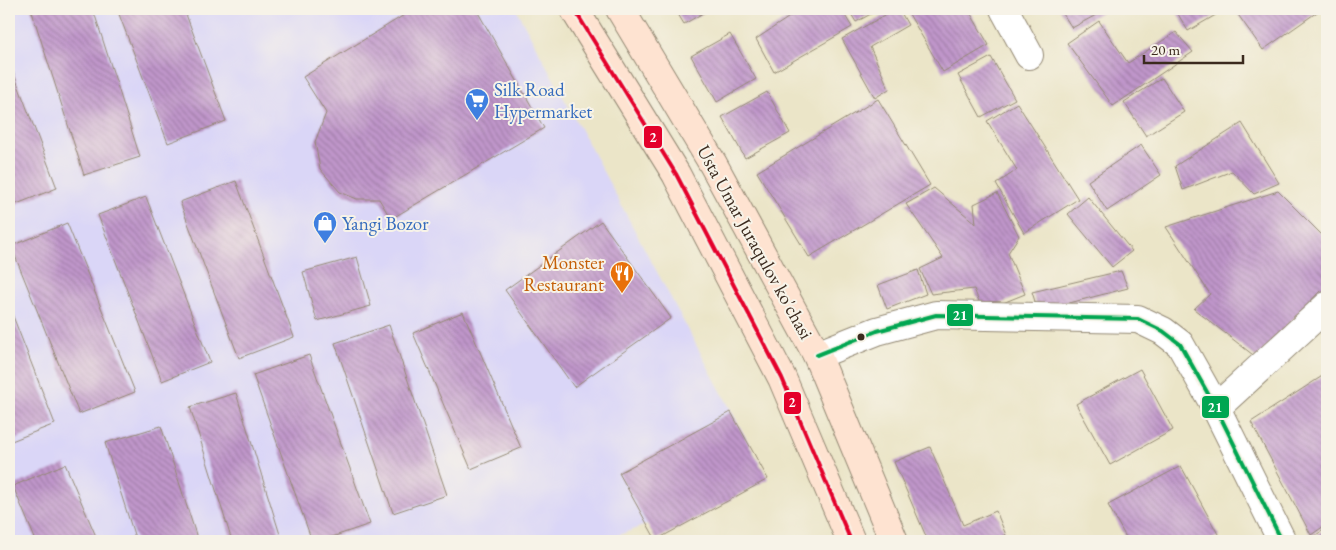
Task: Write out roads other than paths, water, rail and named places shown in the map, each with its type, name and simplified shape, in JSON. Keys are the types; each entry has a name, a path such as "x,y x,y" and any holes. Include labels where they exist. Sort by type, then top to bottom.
{"main road":[{"name":"Usta Umar Juraqulov ko'chasi","path":"574,9 686,192 782,378 851,541"},
{"name":"Usta Umar Juraqulov ko'chasi","path":"620,9 713,164 818,355 894,541"}],"street":[{"path":"1004,9 1029,55"},
{"path":"1216,408 1327,306"},
{"path":"818,355 876,331 936,315 1138,319 1163,331 1180,344 1216,408 1282,541"}],"place":[{"name":"Silk Road Hypermarket","path":"477,121"},
{"name":"Yangi Bozor","path":"325,244"},
{"name":"Monster Restaurant","path":"622,294"}]}
